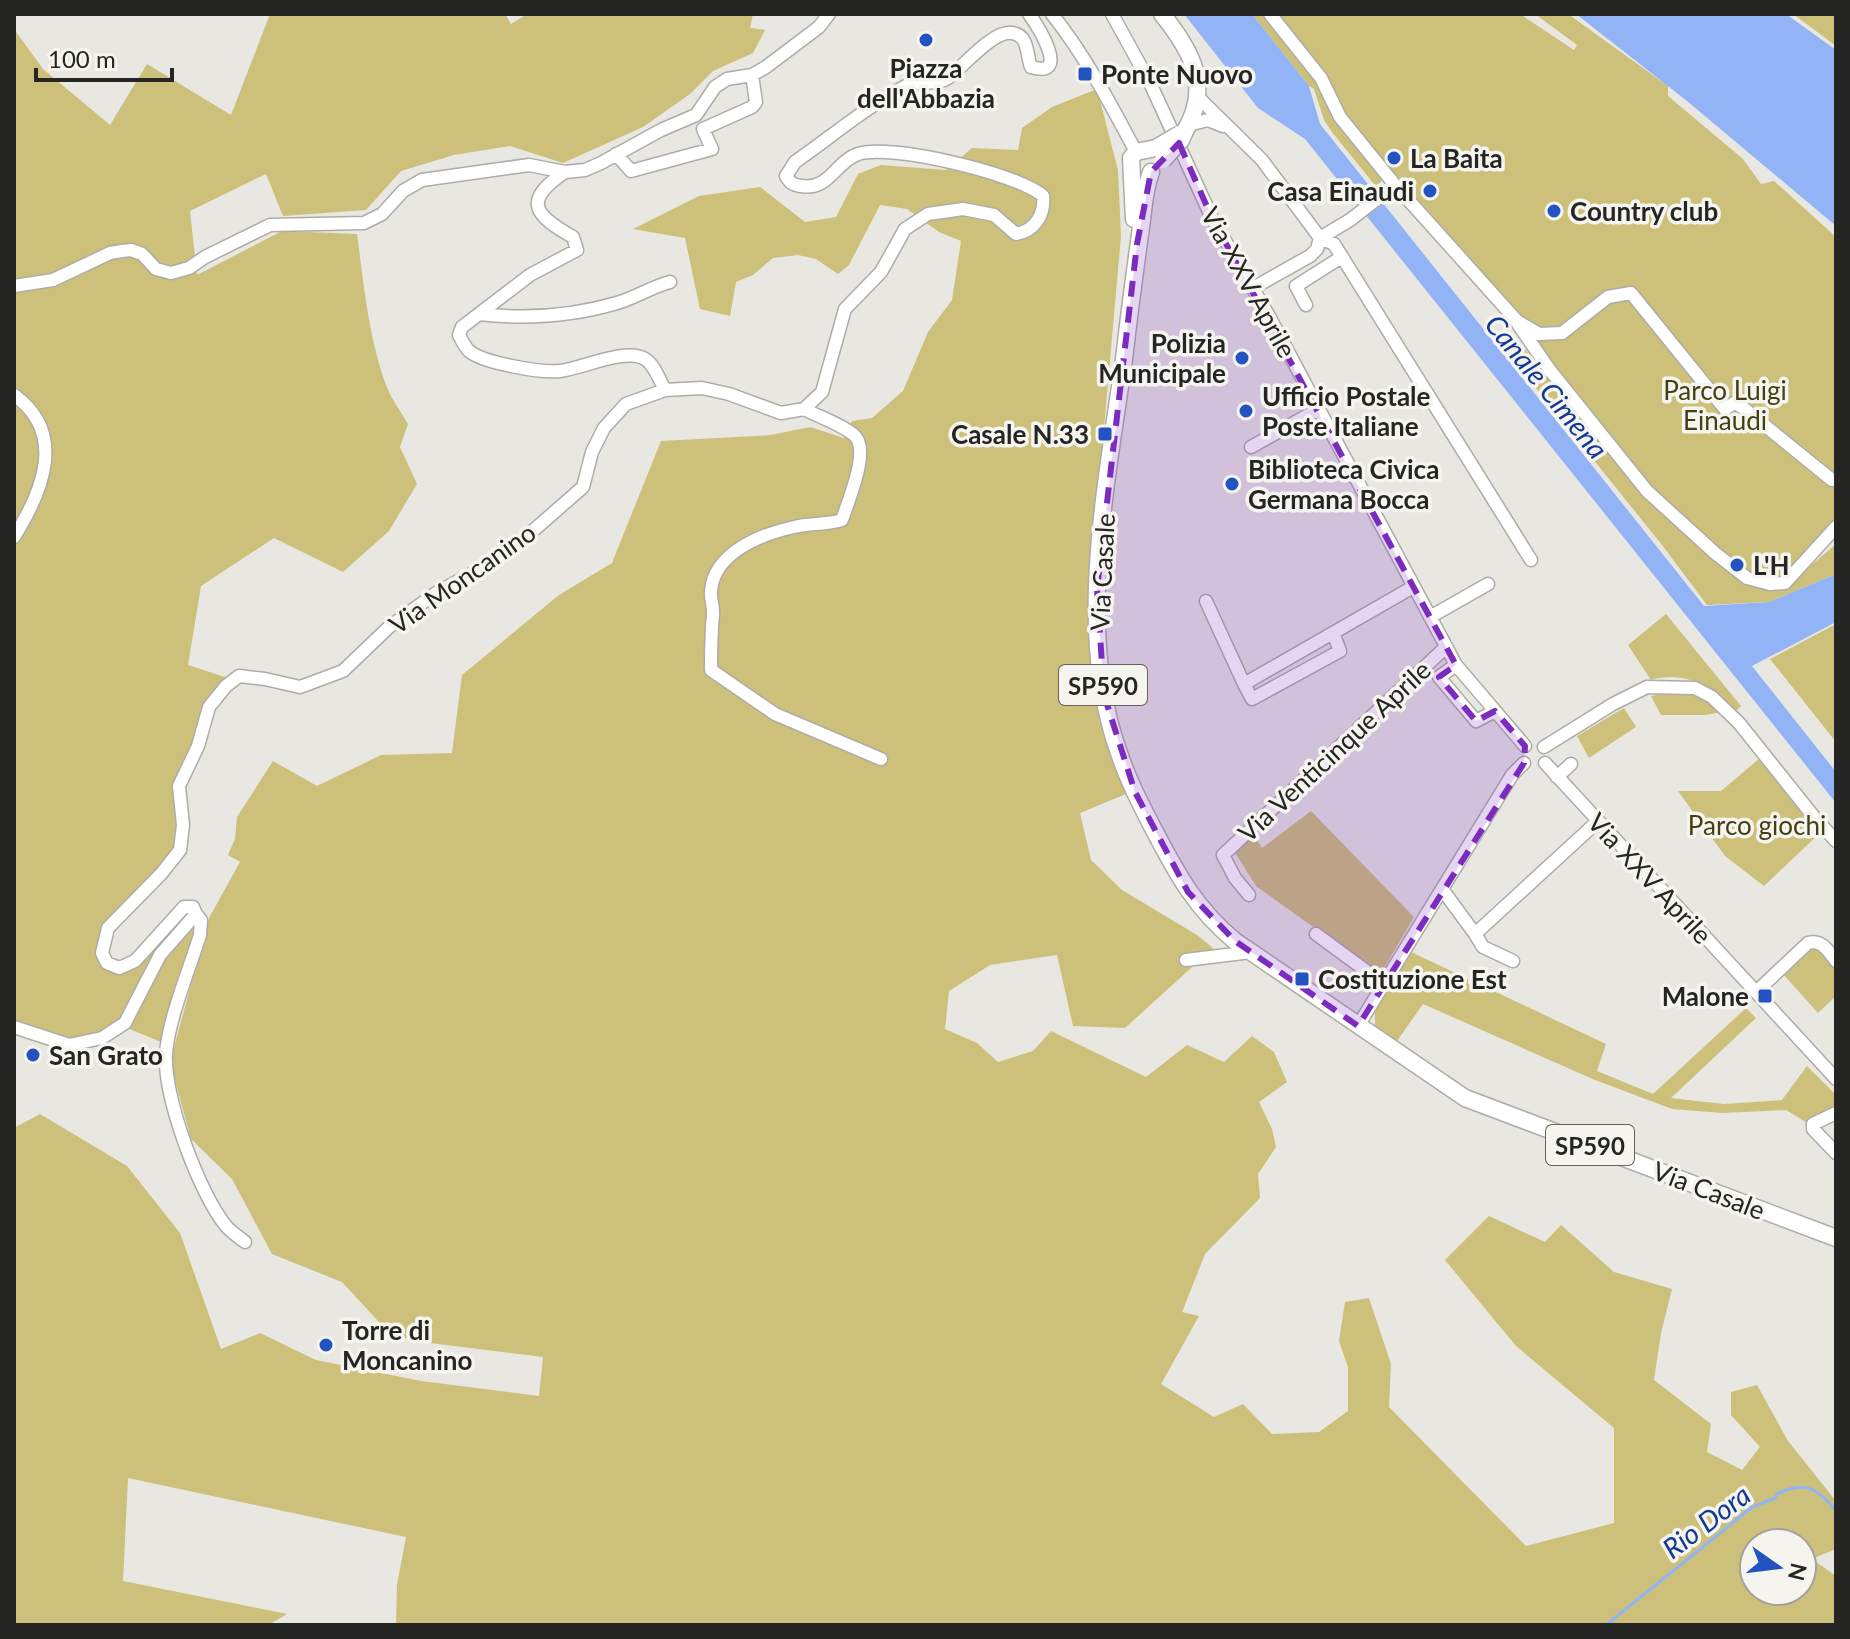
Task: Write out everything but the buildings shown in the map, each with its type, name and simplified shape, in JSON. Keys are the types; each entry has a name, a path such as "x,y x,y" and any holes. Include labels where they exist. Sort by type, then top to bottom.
{"main road":[{"path":"1151,159 1187,128 1197,96 1191,54 1164,17"},
{"name":"SP590","path":"1137,244 1132,170 1143,176 1151,159"},
{"name":"SP590","path":"1137,244 1151,159"},
{"name":"Via Casale","path":"1137,244 1104,505 1097,589 1097,634 1104,695 1118,750 1135,792 1181,880 1211,921 1251,952 1465,1098 1836,1238"}],"street":[{"path":"14,286 53,280 110,253 131,250 142,254 156,269 171,273 189,268 270,225 372,221 403,191 422,180 529,165 565,172 585,170 696,115 715,87 727,79 752,75 819,27 829,14"},
{"path":"881,759 775,714 711,670 711,591 715,574 727,559 753,540 794,527 842,520 862,454 860,442 854,434 804,409 822,392 845,309 881,272 905,229 928,214 963,209 994,215 1012,232 1022,233 1037,221 1043,212 1044,202 1043,196 1030,187 950,162 885,150 859,153 824,182 809,187 789,182 786,176 789,169 886,97 910,84 946,79 999,35 1011,32 1021,36 1031,67 1038,69 1045,66 1050,50 1029,14"},
{"path":"1052,14 1079,49 1151,159"},
{"name":"Via XXV Aprile","path":"1112,14 1158,99 1212,218 1253,288 1456,665 1525,746"},
{"path":"1270,14 1321,78 1340,117 1395,185 1517,321 1549,369 1647,491 1715,553 1747,578 1770,584 1785,583 1836,527"},
{"path":"616,154 631,171 712,149 703,129 752,107 756,102 752,75"},
{"path":"1197,96 1282,183 1320,238 1334,244 1531,560"},
{"path":"1187,128 1208,120 1231,130"},
{"path":"565,172 539,193 539,211 546,221 573,237 577,250 530,275 462,327 459,335 468,351 540,370 561,371 638,355 648,360 665,390"},
{"path":"1253,288 1310,256 1317,249 1320,238 1357,215 1395,185"},
{"path":"1306,305 1296,286 1340,258"},
{"path":"479,314 512,317 596,308 621,302 670,282"},
{"path":"1517,321 1539,334 1562,333 1608,297 1631,293 1725,409 1734,403 1742,407 1832,480"},
{"name":"Via Moncanino","path":"196,914 193,907 184,907 135,961 119,968 107,963 102,953 108,928 180,850 183,825 179,786 198,746 209,707 226,686 239,676 300,687 343,671 389,627 436,593 519,543 583,487 592,452 604,428 626,404 665,390 702,388 729,394 781,413 804,409"},
{"path":"14,395 34,413 41,425 45,452 36,501 14,537"},
{"path":"1251,447 1317,410"},
{"name":"Via Venticinque Aprile","path":"1430,617 1488,584"},
{"path":"1244,684 1413,587"},
{"path":"1206,601 1252,699 1340,651 1333,633"},
{"name":"Via Venticinque Aprile","path":"1249,895 1235,878 1223,855 1446,647"},
{"path":"1289,658 1298,675"},
{"name":"Via Venticinque Aprile","path":"1456,665 1439,677 1476,721 1495,711"},
{"path":"1544,747 1613,704 1647,687 1695,688 1712,697 1739,723 1836,841"},
{"path":"1534,742 1544,747 1545,763 1534,769 1524,763 1522,752 1525,746 1534,742"},
{"path":"1358,1026 1512,775 1524,763"},
{"name":"Via XXV Aprile","path":"1545,763 1836,1079"},
{"path":"1557,777 1571,764"},
{"path":"1475,934 1597,822"},
{"path":"1442,889 1483,947 1497,958 1513,961"},
{"path":"14,1027 69,1045 102,1038 125,1023 160,955 196,914 201,920 200,935 166,1050 170,1095 177,1122 206,1189 225,1225 245,1242"},
{"path":"1316,934 1384,984"},
{"path":"1756,992 1808,943 1821,943 1836,961"},
{"path":"1186,960 1251,952"},
{"path":"1836,1113 1813,1124 1813,1129 1836,1153"}],"highlighted area":[{"path":"1179,143 1212,218 1456,665 1439,677 1476,721 1495,711 1525,746 1524,763 1358,1026 1235,941 1188,892 1135,792 1104,695 1097,589 1137,244 1151,172"}],"green space":[{"path":"270,14 505,14 511,24 527,14 753,14 750,28 765,30 753,53 713,71 690,94 643,127 563,163 510,146 454,155 401,171 366,210 283,216 266,174 190,211 197,275 282,231 357,234 377,354 389,392 408,424 400,447 417,484 389,531 343,572 274,538 201,586 188,665 225,677 207,705 176,786 176,849 104,927 104,965 136,963 182,918 198,931 161,1042 115,1023 77,1039 54,1037 14,1024 14,29 43,69 110,125 147,64 231,115"},
{"path":"1252,14 1266,14 1307,66 1383,179 1380,188 1324,120 1314,89"},
{"name":"Parco Luigi Einaudi","path":"1272,14 1520,14 1574,50 1577,45 1535,14 1568,14 1668,86 1668,96 1743,159 1761,184 1774,181 1836,237 1836,522 1785,580 1762,580 1741,571 1664,501 1342,112 1326,74 1318,69"},
{"path":"1793,14 1836,14 1836,46"},
{"path":"1097,89 1118,170 1121,236 1095,529 1113,752 1126,794 1080,813 1091,860 1122,890 1213,948 1125,1028 1073,1026 1057,955 990,965 949,991 945,1029 977,1043 998,1062 1033,1051 1051,1031 1146,1077 1187,1045 1224,1062 1252,1036 1274,1052 1287,1082 1259,1102 1272,1129 1276,1147 1258,1174 1260,1198 1205,1254 1182,1312 1199,1316 1161,1384 1214,1417 1243,1404 1272,1434 1319,1432 1348,1411 1348,1367 1339,1341 1345,1302 1369,1298 1391,1364 1389,1407 1526,1546 1614,1523 1614,1428 1516,1346 1445,1260 1489,1216 1545,1242 1561,1225 1614,1272 1672,1289 1654,1380 1711,1424 1707,1452 1742,1470 1760,1447 1731,1415 1731,1392 1757,1385 1788,1441 1836,1501 1836,1549 1818,1556 1818,1527 1738,1527 1738,1607 1818,1607 1818,1563 1836,1576 1836,1625 396,1625 397,1585 406,1537 128,1478 123,1581 287,1614 268,1625 14,1625 14,1128 40,1114 127,1166 180,1233 221,1349 260,1333 316,1360 421,1381 539,1396 543,1357 391,1335 342,1282 272,1254 232,1179 191,1139 170,1062 209,918 240,862 228,855 235,839 237,817 273,761 317,786 381,755 452,753 462,675 559,595 612,563 661,441 771,435 810,427 844,438 852,421 872,418 903,391 928,332 952,300 961,241 939,232 907,209 880,205 849,265 838,274 816,259 798,255 773,258 753,275 736,282 730,316 700,309 685,238 633,229 699,196 760,187 805,222 836,217 858,174 881,165 946,170 972,148 1018,150 1022,128 1052,107"},
{"path":"1524,348 1611,454 1695,542 1742,581 1768,589 1787,586 1836,544 1836,574 1769,602 1707,605 1511,357"},
{"path":"1666,614 1741,706 1735,712 1698,683 1676,677 1651,680 1628,645"},
{"path":"1836,624 1836,742 1770,659"},
{"path":"1680,691 1701,696 1722,712 1661,715 1651,696"},
{"path":"1624,708 1636,727 1589,758 1577,736"},
{"name":"Parco giochi","path":"1760,758 1820,833 1764,886 1725,856 1678,791 1721,791"},
{"path":"1311,811 1414,917 1380,975 1256,886 1234,851 1251,831 1262,848"},
{"path":"1811,947 1821,948 1836,965 1836,996 1818,1013 1783,974"},
{"path":"1409,951 1468,979 1468,984 1498,993 1606,1044 1597,1071 1653,1094 1746,1008 1756,1018 1671,1098 1724,1104 1782,1100 1807,1066 1836,1095 1836,1109 1809,1124 1786,1110 1722,1113 1672,1109 1595,1080 1423,1004 1397,1041 1375,1028 1375,1010"}],"water":[{"path":"1184,14 1252,14 1309,86 1320,124 1704,606 1769,602 1836,574 1836,622 1752,666 1836,772 1836,803 1305,139 1258,108"},
{"path":"1576,14 1786,14 1836,50 1836,226 1687,101"}],"waterway":[{"name":"Rio Dora","path":"1606,1625 1751,1508 1775,1498 1777,1494 1795,1488 1810,1489 1836,1511"}],"place":[{"name":"Piazza dell'Abbazia","path":"926,40"},
{"name":"Ponte Nuovo","path":"1085,74"},
{"name":"La Baita","path":"1394,158"},
{"name":"Casa Einaudi","path":"1430,191"},
{"name":"Country club","path":"1554,211"},
{"name":"Polizia Municipale","path":"1242,358"},
{"name":"Ufficio Postale Poste Italiane","path":"1246,411"},
{"name":"Casale N.33","path":"1105,434"},
{"name":"Biblioteca Civica Germana Bocca","path":"1232,484"},
{"name":"L'H","path":"1737,565"},
{"name":"Costituzione Est","path":"1302,979"},
{"name":"Malone","path":"1765,996"},
{"name":"San Grato","path":"33,1055"},
{"name":"Torre di Moncanino","path":"326,1345"}],"water label":[{"name":"Canale Cimena","path":"1547,386"}]}
